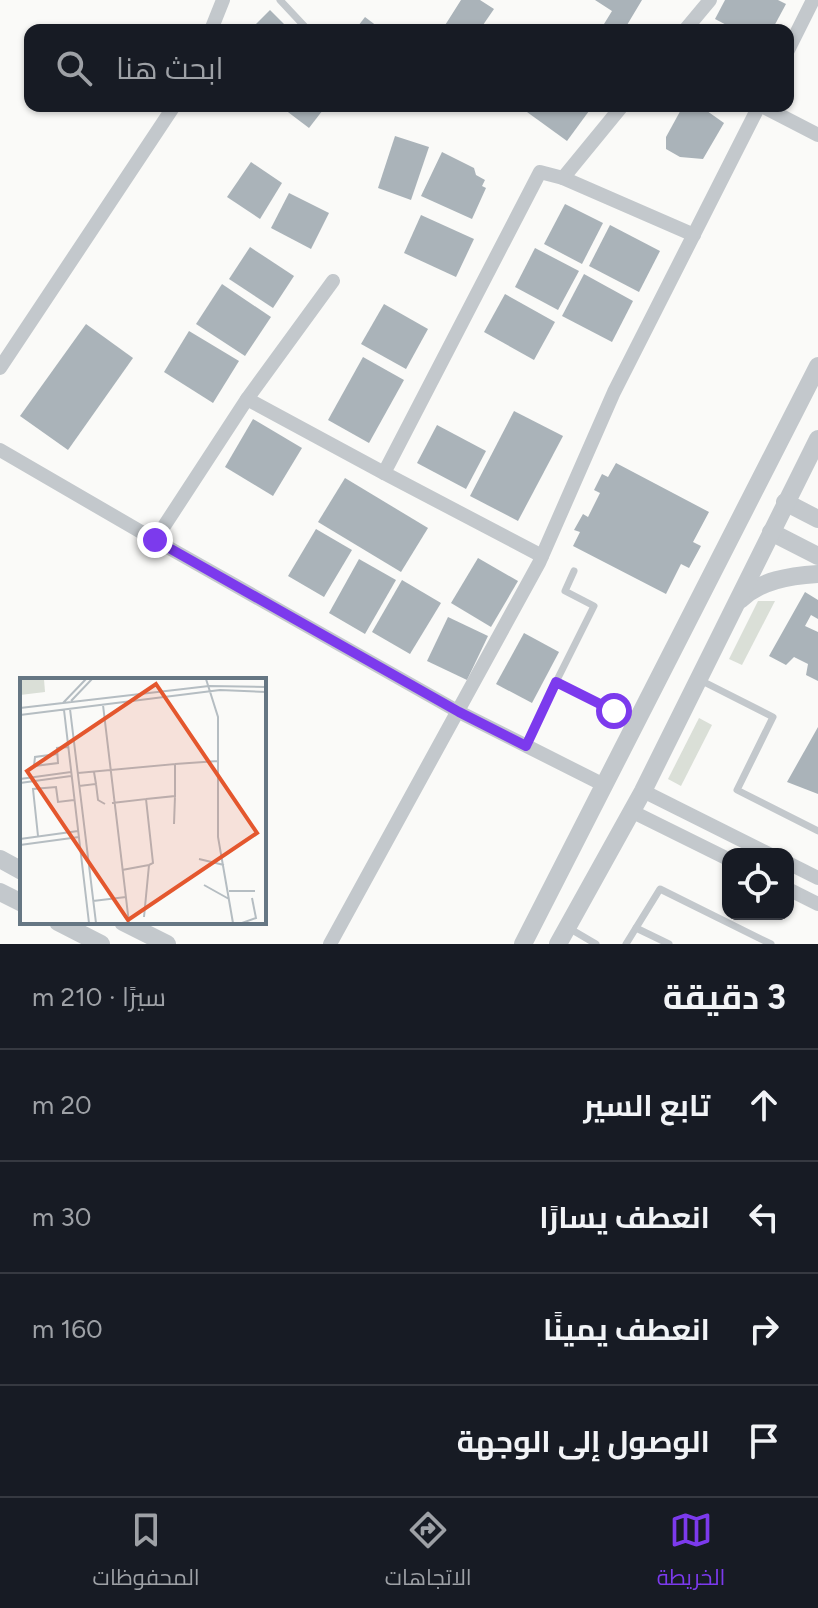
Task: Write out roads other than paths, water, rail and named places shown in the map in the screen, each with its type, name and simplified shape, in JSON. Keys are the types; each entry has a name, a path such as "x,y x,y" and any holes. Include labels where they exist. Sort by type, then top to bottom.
{"street":[{"path":"213,24 223,0"},
{"path":"690,24 710,0"},
{"path":"794,38 813,0"},
{"path":"0,368 170,112"},
{"path":"563,178 617,112"},
{"path":"330,944 542,556 614,392 758,112"},
{"path":"773,112 818,135"},
{"path":"384,473 540,172 563,178 694,235"},
{"path":"155,540 247,399 333,281"},
{"path":"523,944 818,366"},
{"path":"247,399 542,556"},
{"path":"558,944 643,791 818,439"},
{"path":"0,450 459,712 604,785"},
{"path":"785,502 818,519"},
{"path":"771,532 818,556"},
{"path":"735,605 759,586 818,574"},
{"path":"643,791 757,848"},
{"path":"631,811 722,856"},
{"path":"0,859 20,870"},
{"path":"794,866 818,878"},
{"path":"0,892 20,902"},
{"path":"794,892 818,904"},
{"path":"62,924 101,944"},
{"path":"127,924 167,944"}],"lane":[{"path":"280,0 302,24"},
{"path":"526,746 594,606 565,591 574,571"},
{"path":"698,679 773,717 737,790 818,831"},
{"path":"556,682 636,722"},
{"path":"626,944 660,889 771,944"},
{"path":"567,927 596,944"},
{"path":"636,928 669,944"}]}
